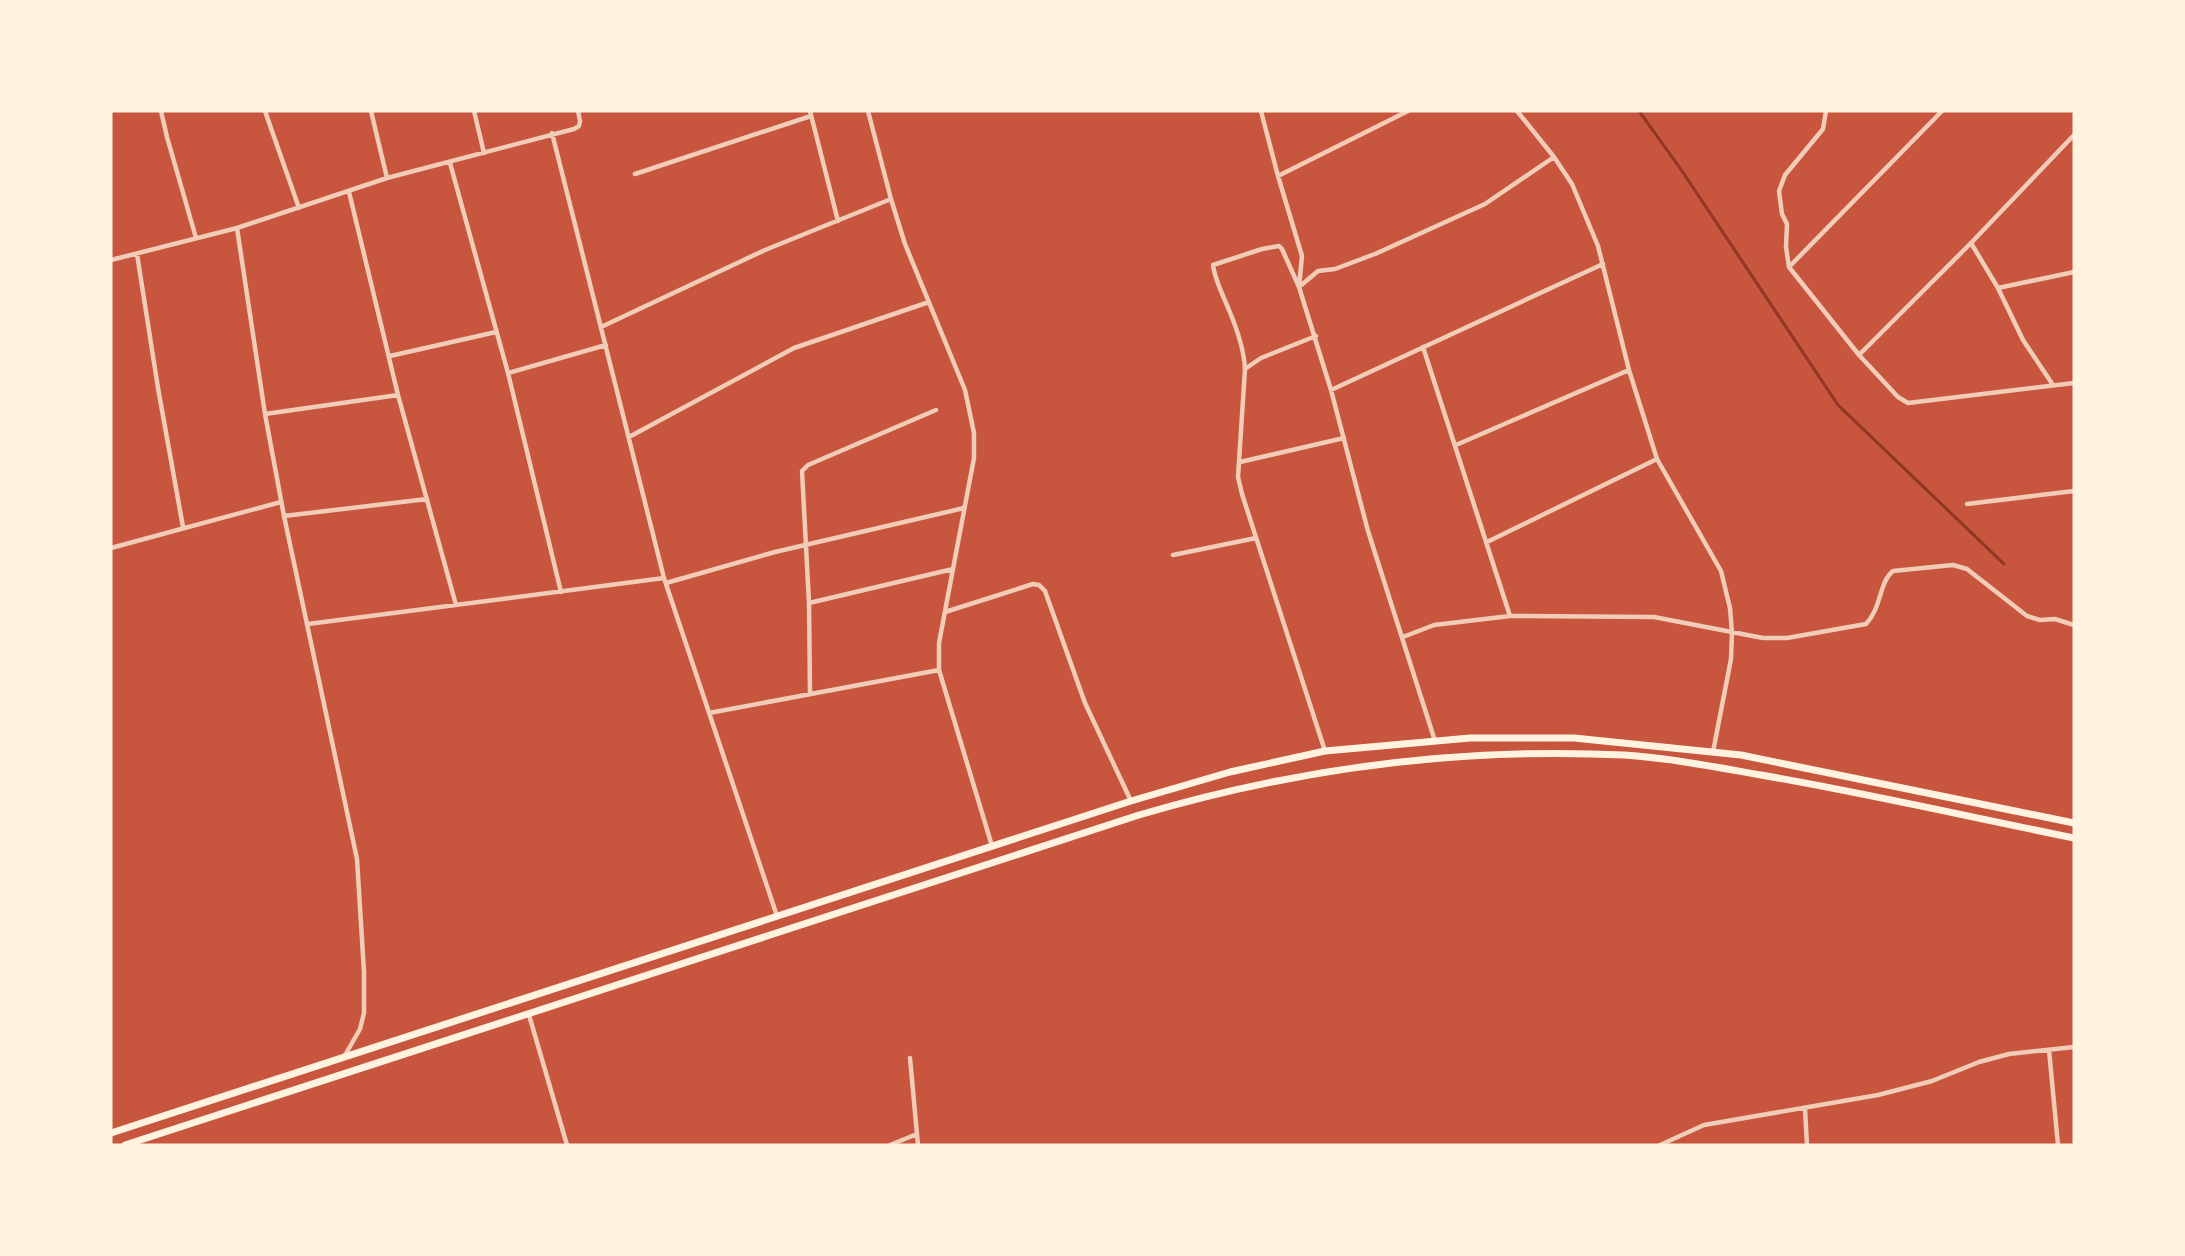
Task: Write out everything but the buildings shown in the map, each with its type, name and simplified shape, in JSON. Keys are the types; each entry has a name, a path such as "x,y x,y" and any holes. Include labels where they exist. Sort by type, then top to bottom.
{"highway":[{"path":"111,1133 1131,801 1230,772 1324,751 1470,738 1574,738 1741,755 2074,823"},
{"path":"125,1145 1194,799 1309,774 1401,760 1469,755 1537,753 1625,756 1695,764 1804,782 2074,838"}],"street":[{"path":"161,111 196,238"},
{"path":"265,111 299,208"},
{"path":"371,111 387,178"},
{"path":"474,111 484,153"},
{"path":"111,260 237,228 387,178 450,163 579,126 578,111"},
{"path":"868,111 905,244 965,390 974,433 974,458 939,643 939,670 992,846"},
{"path":"1261,111 1302,256 1299,287"},
{"path":"1278,176 1408,111"},
{"path":"1517,111 1554,157 1572,184 1598,246 1629,370 1657,459 1721,571 1730,608 1731,659 1713,752"},
{"path":"1826,111 1824,129 1785,175 1779,191 1782,214 1786,224 1786,247 1790,267 1859,355 1898,397 1908,403 2074,383"},
{"path":"1790,267 1942,111"},
{"path":"635,174 811,114 838,221"},
{"path":"552,133 665,581 777,916"},
{"path":"1859,355 1971,243 2074,135"},
{"path":"1299,287 1318,271 1335,269 1375,254 1485,204 1554,157"},
{"path":"450,163 508,373 561,592"},
{"path":"349,192 398,395 456,605"},
{"path":"601,327 712,274 891,199"},
{"path":"237,228 281,502 357,859 364,972 364,1013 360,1029 344,1057"},
{"path":"1971,243 1998,288 2023,340 2053,385"},
{"path":"1324,751 1238,477 1245,356 1214,274 1213,265 1262,249 1279,246 1299,287 1316,336 1368,531 1435,741"},
{"path":"137,254 183,527"},
{"path":"1331,390 1603,264"},
{"path":"1998,288 2074,272"},
{"path":"629,437 794,348 929,302"},
{"path":"390,356 496,332"},
{"path":"1245,369 1261,358 1316,336"},
{"path":"508,373 606,345"},
{"path":"1423,347 1510,616"},
{"path":"1456,445 1629,370"},
{"path":"266,414 398,395"},
{"path":"810,694 810,603 802,471 808,465 936,410"},
{"path":"1240,462 1344,438"},
{"path":"1486,542 1657,459"},
{"path":"1967,504 2074,491"},
{"path":"284,516 427,499"},
{"path":"111,548 281,502"},
{"path":"308,624 665,581 964,508"},
{"path":"1173,555 1256,538"},
{"path":"1403,637 1434,625 1510,616 1654,617 1763,638 1787,638 1866,624 1880,600 1886,577 1893,571 1953,565 1967,569 2027,616 2040,620 2055,619 2074,625"},
{"path":"810,603 953,569"},
{"path":"945,612 1033,585 1039,585 1046,591 1085,703 1131,801"},
{"path":"710,713 939,670"},
{"path":"528,1015 567,1145"},
{"path":"1660,1145 1704,1125 1878,1095 1932,1081 1978,1062 2009,1054 2074,1047"},
{"path":"2049,1050 2058,1145"},
{"path":"910,1058 918,1145"},
{"path":"1805,1109 1807,1145"},
{"path":"890,1145 917,1134"}],"waterway":[{"path":"1639,111 1682,171 1838,405 2004,564"}]}
